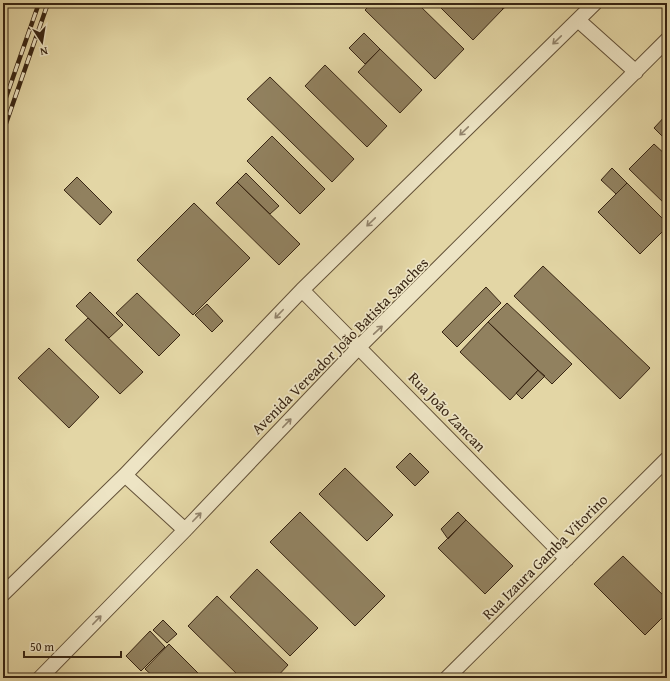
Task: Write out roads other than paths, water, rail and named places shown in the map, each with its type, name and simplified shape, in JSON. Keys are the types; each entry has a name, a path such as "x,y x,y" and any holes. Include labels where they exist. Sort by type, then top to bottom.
{"street":[{"path":"3,594 125,475 302,290 595,3"},
{"path":"578,20 636,72"},
{"name":"Avenida Vereador João Batista Sanches","path":"40,678 185,530 360,346 667,40"},
{"name":"Rua João Zancan","path":"302,290 360,346 567,559"},
{"name":"Rua Izaura Gamba Vitorino","path":"447,678 667,459"},
{"path":"125,475 185,530"}],"railway":[{"path":"3,106 39,3"},
{"path":"3,132 48,3"}]}
